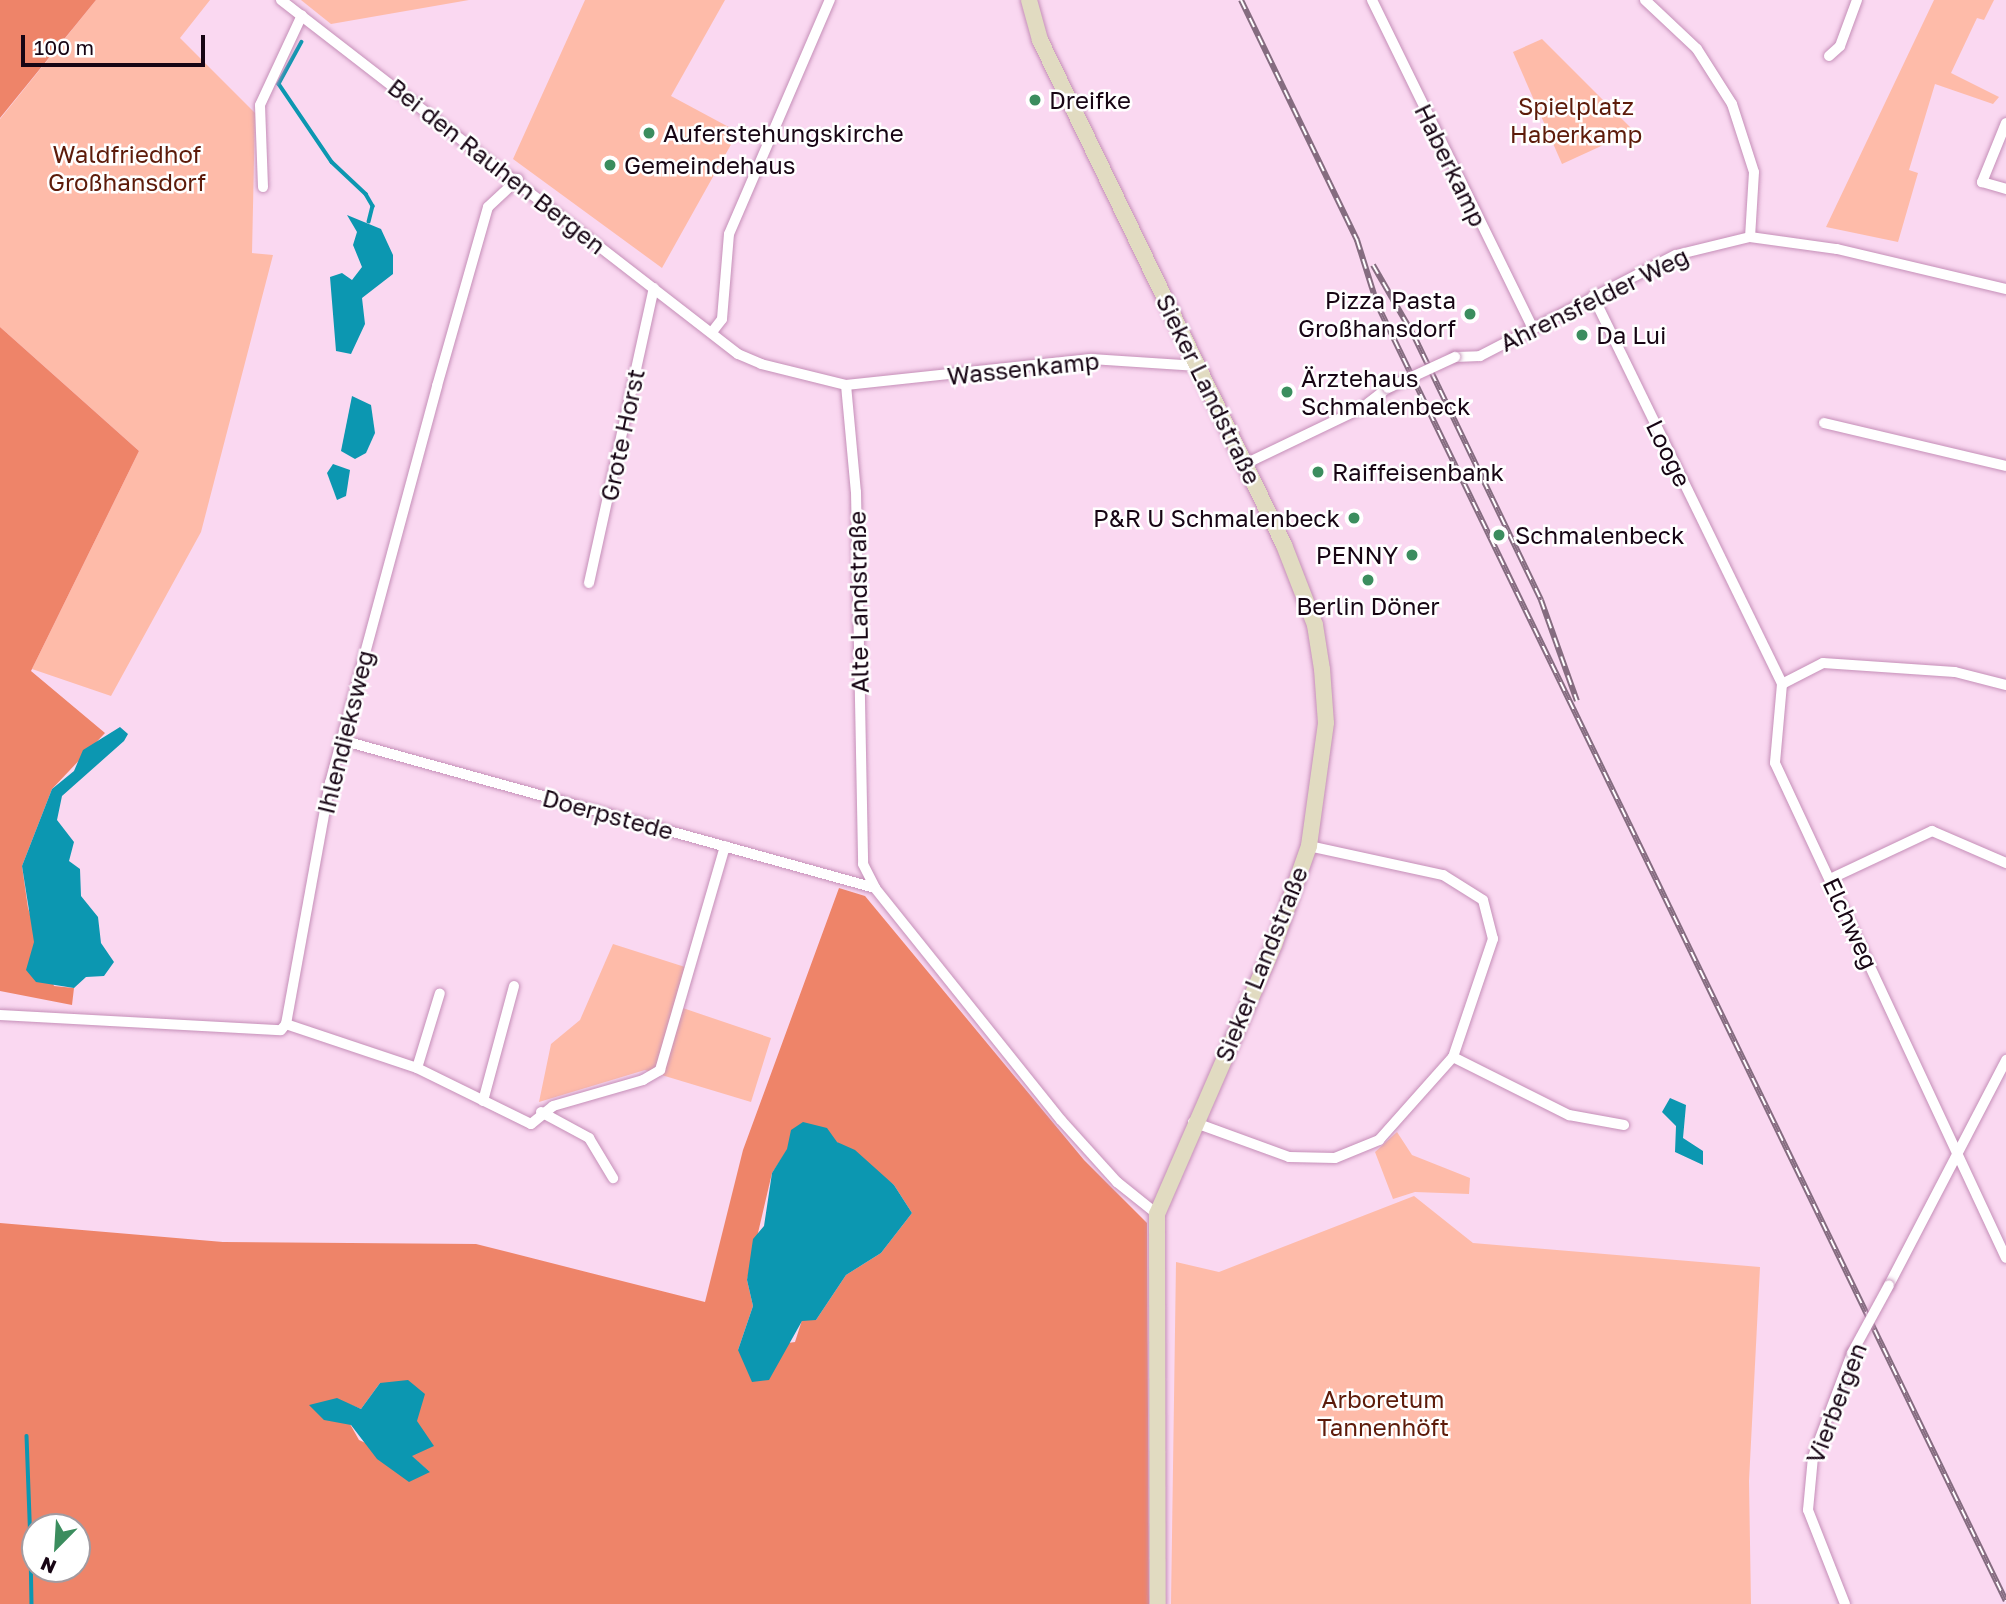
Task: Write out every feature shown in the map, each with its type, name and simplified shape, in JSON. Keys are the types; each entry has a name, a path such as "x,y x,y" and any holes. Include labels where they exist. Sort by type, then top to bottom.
{"street":[{"name":"Bei den Rauhen Bergen","path":"281,0 518,179 712,332"},
{"path":"830,0 729,234 722,319 712,332 761,364 846,385"},
{"name":"Sieker Landstraße","path":"1029,0 1040,40 1301,586 1322,669 1326,723 1309,846 1274,945 1193,1122 1157,1214 1158,1604"},
{"name":"Haberkamp","path":"1372,0 1533,328"},
{"path":"1645,0 1697,49 1732,104 1754,172 1750,237"},
{"path":"1829,55 1840,46 1857,0"},
{"path":"263,187 260,104 302,15"},
{"path":"2006,123 1982,182 2006,189"},
{"name":"Ihlendieksweg","path":"286,1024 341,740 488,207 518,179"},
{"name":"Ahrensfelder Weg","path":"1245,464 1362,408 1388,388 1455,357 1480,356 1676,255 1750,237 1837,249 2006,289"},
{"name":"Grote Horst","path":"589,583 654,288"},
{"name":"Looge","path":"1593,296 1782,684"},
{"name":"Wassenkamp","path":"846,385 1091,359 1198,366"},
{"name":"Alte Landstraße","path":"846,385 861,619 859,824 863,864 875,888 1061,1120 1110,1175 1157,1214"},
{"path":"1825,423 2006,466"},
{"path":"1782,684 1823,663 1955,672 2006,685"},
{"name":"Elchweg","path":"1782,684 1775,763 2006,1258"},
{"name":"Doerpstede","path":"341,740 875,888"},
{"path":"1830,878 1932,831 2006,863"},
{"path":"0,1015 281,1030 286,1024 417,1068 531,1124 541,1112 643,1080 660,1070 725,846"},
{"path":"1193,1122 1289,1157 1335,1158 1379,1140 1453,1057 1493,939 1483,900 1443,875 1309,846"},
{"path":"483,1101 514,986"},
{"path":"417,1068 440,993"},
{"path":"1453,1057 1569,1115 1624,1125"},
{"name":"Vierbergen","path":"1845,1604 1808,1510 1813,1457 1852,1353 2006,1060"},
{"path":"541,1112 589,1138 613,1178"}],"green space":[{"name":"Waldfriedhof Großhansdorf","path":"96,0 210,0 180,38 255,113 252,253 273,255 201,532 111,696 32,669 139,451 0,327 0,119"},
{"path":"301,0 469,0 331,24"},
{"path":"585,0 725,0 671,96 738,132 662,268 513,159"},
{"path":"1934,0 1994,0 1984,20 1977,18 1951,73 1999,97 1993,104 1935,84 1909,170 1918,173 1898,242 1826,227"},
{"name":"Spielplatz Haberkamp","path":"1542,39 1634,131 1562,164 1513,52"},
{"path":"613,944 685,967 674,1005 771,1038 751,1102 645,1070 539,1102 551,1044 580,1020"},
{"path":"1397,1132 1412,1155 1470,1178 1469,1194 1415,1192 1393,1199 1375,1152"},
{"name":"Arboretum Tannenhöft","path":"1414,1196 1473,1243 1760,1267 1749,1481 1751,1604 1171,1604 1176,1262 1219,1272"}],"shaded area":[{"path":"0,0 96,0 0,118"},
{"path":"0,327 139,451 31,671 105,733 52,789 22,866 28,908 54,986 74,988 72,1005 0,991"},
{"path":"839,888 865,896 1084,1160 1147,1223 1149,1604 0,1604 0,1223 223,1242 476,1244 705,1302 743,1150","holes":["837,1142 894,1185 912,1213 881,1253 846,1275 816,1320 802,1320 795,1342 738,1350 753,1306 747,1280 772,1173 788,1149","380,1383 411,1456 430,1472 359,1440 336,1399 361,1409"]}],"water":[{"path":"347,215 381,229 393,255 393,274 362,298 365,324 351,354 336,351 330,277 342,273 352,280 362,267 353,245 357,232"},
{"path":"352,396 371,405 375,433 366,453 355,459 341,451"},
{"path":"333,464 350,470 346,496 337,500 327,473"},
{"path":"120,727 128,734 124,741 62,796 57,820 74,842 69,861 80,869 81,896 98,917 101,943 114,962 104,976 86,977 74,988 36,982 26,970 34,942 22,866 52,789 74,771 83,750"},
{"path":"1670,1098 1686,1105 1683,1138 1703,1151 1703,1165 1675,1152 1676,1126 1662,1112"},
{"path":"803,1122 827,1128 837,1142 855,1150 894,1185 912,1213 881,1253 846,1275 816,1320 802,1321 769,1380 752,1382 738,1350 753,1306 747,1280 753,1239 764,1226 772,1173 787,1149 791,1130"},
{"path":"408,1380 425,1394 417,1421 434,1446 412,1456 430,1472 409,1482 377,1459 351,1425 324,1420 309,1405 337,1398 361,1409 380,1383"}],"waterway":[{"path":"302,42 279,84 332,162 366,194 373,206 369,222"},
{"path":"27,1436 30,1513"},
{"path":"32,1583 32,1604"}],"railway":[{"path":"1241,0 1357,240 1377,304 2006,1601"},
{"path":"1373,265 1414,336 1541,600 1577,701"}],"place":[{"name":"Dreifke","path":"1035,100"},
{"name":"Auferstehungskirche","path":"649,133"},
{"name":"Gemeindehaus","path":"610,165"},
{"name":"Pizza Pasta Großhansdorf","path":"1470,314"},
{"name":"Da Lui","path":"1582,335"},
{"name":"Ärztehaus Schmalenbeck","path":"1287,392"},
{"name":"Raiffeisenbank","path":"1318,472"},
{"name":"P&R U Schmalenbeck","path":"1354,518"},
{"name":"Schmalenbeck","path":"1499,535"},
{"name":"PENNY","path":"1412,555"},
{"name":"Berlin Döner","path":"1368,580"}]}
